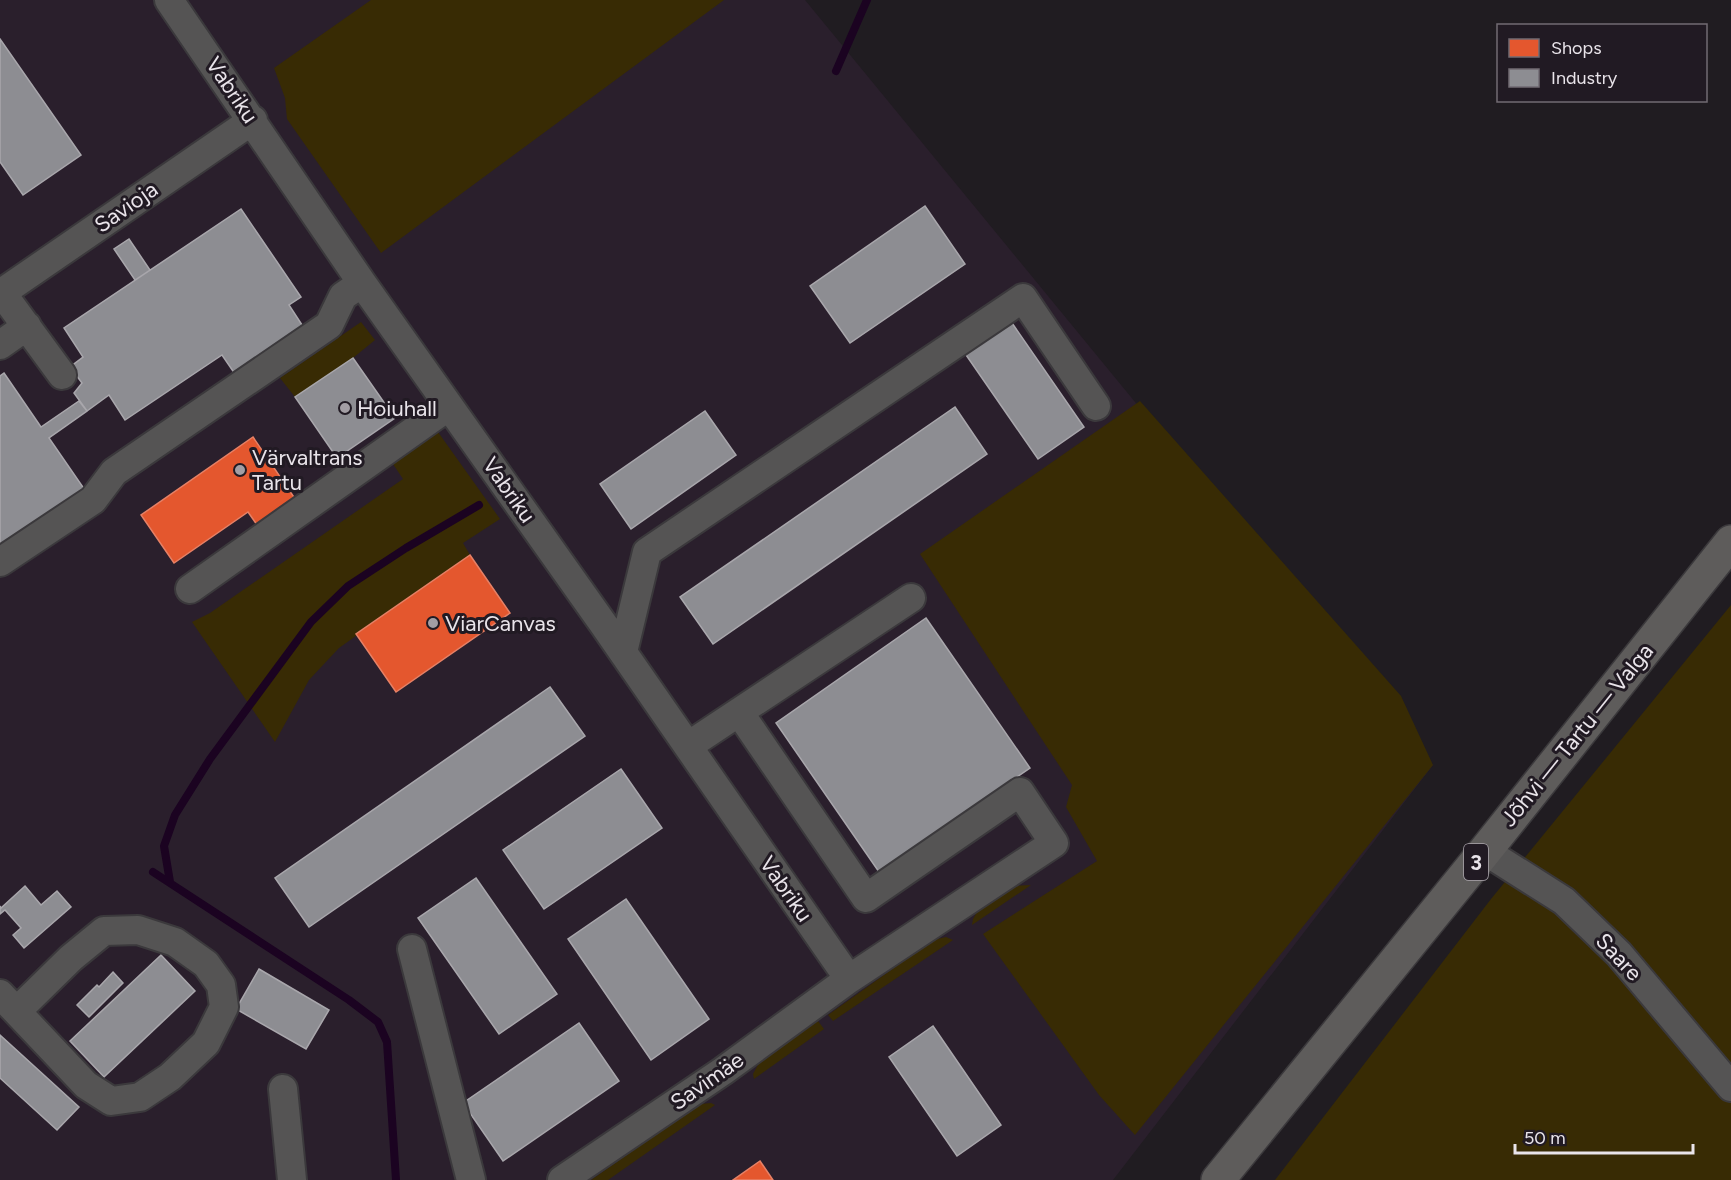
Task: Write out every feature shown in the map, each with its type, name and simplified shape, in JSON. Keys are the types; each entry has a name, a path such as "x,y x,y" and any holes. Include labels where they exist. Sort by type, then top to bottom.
{"highway":[{"name":"Jõhvi — Tartu — Valga","path":"1218,1180 1485,851 1731,542"}],"street":[{"name":"Vabriku","path":"170,0 362,283 623,652 849,979"},
{"name":"Savioja","path":"1,294 253,120"},
{"path":"0,562 93,500 114,471 328,324 343,296 362,283"},
{"path":"1,294 62,375"},
{"path":"623,652 647,552 1023,298 1096,406"},
{"path":"0,345 27,326"},
{"path":"190,589 449,406"},
{"path":"688,746 911,598"},
{"name":"Savimäe","path":"562,1180 723,1071 849,979 1054,843 1020,792 866,898 739,712"},
{"name":"Saare","path":"1485,851 1564,901 1619,954 1731,1087"},
{"path":"138,930 175,942 206,963 221,985 224,1007 206,1043 171,1077 140,1097 111,1101 86,1086 8,1003 104,931 138,930"},
{"path":"412,950 471,1180"},
{"path":"283,1089 292,1180"}],"shaded area":[{"path":"0,0 805,0 1433,765 1113,1180 0,1180"},
{"path":"371,0 724,0 381,253 287,119 285,98 274,68"},
{"path":"361,322 375,340 353,358 295,397 280,378"},
{"path":"1140,401 1401,696 1433,765 1135,1135 1099,1095 983,934 1097,861 1066,807 1072,785 920,554"},
{"path":"433,425 500,519 463,543 470,555 339,648 309,680 275,742 192,622 210,613 403,479 389,458"},
{"path":"1731,605 1731,1180 1275,1180 1491,899"},
{"path":"1031,885 972,925 978,910 1012,886"},
{"path":"946,937 953,940 833,1021 828,1015 933,940"},
{"path":"818,1021 824,1029 754,1079 753,1074 760,1061"},
{"path":"700,1104 715,1105 608,1180 591,1180"}],"building: Shops":[{"name":"Värvaltrans Tartu","path":"253,437 298,503 260,529 248,512 174,563 141,515"},
{"name":"ViarCanvas","path":"470,555 510,613 396,692 356,634"},
{"path":"760,1161 773,1180 733,1180"}],"building: Industry":[{"path":"0,39 81,155 23,195 0,162"},
{"path":"925,206 965,264 850,343 810,286"},
{"path":"241,209 301,297 289,305 306,331 237,377 222,355 125,420 109,395 87,411 74,393 82,383 70,367 83,357 64,328"},
{"path":"129,239 150,270 135,280 114,249"},
{"path":"1012,323 1084,427 1038,459 966,355"},
{"name":"Hoiuhall","path":"353,358 395,418 337,458 295,397"},
{"path":"4,373 41,427 79,401 87,411 49,438 87,493 0,553 0,376"},
{"path":"955,407 987,454 713,644 680,597"},
{"path":"705,411 736,455 631,529 600,484"},
{"path":"926,618 1030,768 879,872 776,723"},
{"path":"550,687 585,736 309,927 275,878"},
{"path":"621,769 662,828 544,909 503,850"},
{"path":"476,878 557,994 499,1034 418,918"},
{"path":"25,886 41,905 57,891 71,907 24,948 13,935 21,928 5,910 0,914 0,906 1,908"},
{"path":"626,899 709,1019 651,1060 568,939"},
{"path":"161,955 195,991 104,1077 70,1041"},
{"path":"259,969 329,1010 306,1049 236,1009"},
{"path":"113,972 123,983 89,1017 77,1005"},
{"path":"579,1023 619,1081 503,1161 463,1103"},
{"path":"933,1026 1001,1125 957,1156 889,1057"},
{"path":"0,1035 79,1107 57,1130 0,1078"}],"waterway":[{"path":"836,71 867,0"},
{"path":"170,882 164,846 175,815 210,759 311,622 348,586 406,548 479,505"},
{"path":"153,872 349,1000 378,1022 387,1042 396,1180"}],"place":[{"name":"Hoiuhall","path":"345,408"},
{"name":"Värvaltrans Tartu","path":"240,470"},
{"name":"ViarCanvas","path":"433,623"}]}
